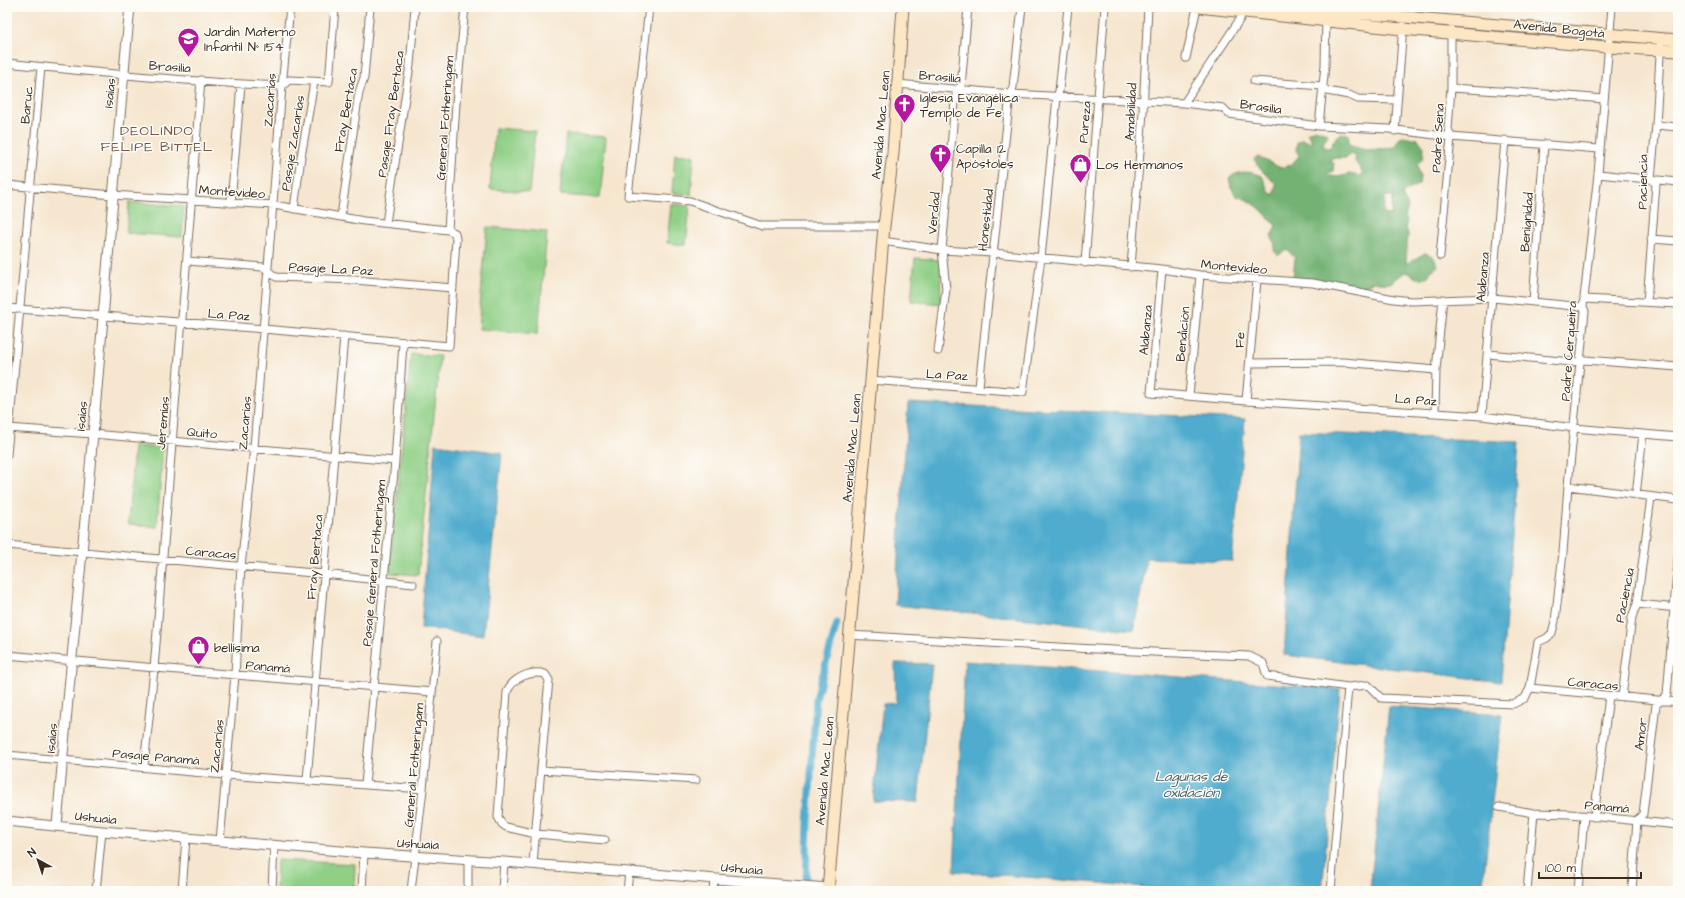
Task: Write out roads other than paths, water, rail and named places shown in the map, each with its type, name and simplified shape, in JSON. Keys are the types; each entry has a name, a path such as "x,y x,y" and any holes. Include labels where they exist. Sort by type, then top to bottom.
{"main road":[{"name":"Avenida Mac Lean","path":"828,890 870,380 884,226 893,153 903,7"},
{"name":"Avenida Bogotá","path":"1197,7 1404,16 1610,34 1660,44 1678,51"},
{"name":"Avenida Bogotá","path":"1285,7 1327,12 1402,29 1608,48 1660,44 1678,40"}],"street":[{"name":"Isaías","path":"57,826 93,434 112,195 130,7"},
{"name":"Zacarías","path":"220,841 235,675 241,566 254,448 264,329 267,271 274,205 282,86 290,7"},
{"name":"Brasilia","path":"7,63 124,75 241,84 282,86 289,80 329,82 335,7"},
{"name":"Fray Bertaca","path":"341,216 359,92 364,78 370,7"},
{"name":"Pasaje Fray Bertaca","path":"386,224 410,65 415,7"},
{"name":"General Fotheringam","path":"449,346 456,239 451,232 456,103 465,7"},
{"path":"649,7 628,196 690,201 762,226 884,226"},
{"name":"Verdad","path":"938,351 946,289 942,250 957,89 960,87 968,7"},
{"name":"Honestidad","path":"979,388 993,253 1022,7"},
{"path":"1041,258 1057,97 1060,91 1068,7"},
{"name":"Pureza","path":"1085,263 1104,7"},
{"name":"Amabilidad","path":"1131,267 1148,7"},
{"path":"1186,58 1197,7"},
{"name":"Padre Cerqueira","path":"1530,688 1538,642 1552,633 1555,621 1563,553 1585,311 1584,303 1598,174 1612,7"},
{"path":"1184,103 1244,10"},
{"path":"1319,126 1325,65 1327,12"},
{"path":"1395,131 1404,16"},
{"name":"Padre Sena","path":"1440,256 1451,137 1448,129 1451,88 1452,20"},
{"name":"Paciencia","path":"1647,302 1656,184 1651,179 1660,72 1660,44"},
{"name":"Baruc","path":"7,455 8,428 41,67"},
{"name":"Jeremías","path":"144,767 154,669 173,441 201,80"},
{"path":"1254,81 1322,86 1327,91 1349,95 1358,99 1397,100"},
{"name":"Pasaje Zacarías","path":"294,209 314,82"},
{"path":"231,203 241,84"},
{"name":"Brasilia","path":"897,84 1011,94 1184,103 1223,108 1229,114 1319,126 1389,129 1395,131 1451,137 1505,140 1599,149"},
{"path":"1451,88 1604,99"},
{"path":"1656,125 1678,127"},
{"name":"Alabanza","path":"1482,416 1505,140"},
{"name":"Benignidad","path":"1533,302 1544,144"},
{"path":"1598,174 1678,182"},
{"name":"Montevideo","path":"7,185 112,195 274,205 386,224 451,232"},
{"path":"1651,239 1678,241"},
{"name":"Montevideo","path":"883,241 942,250 993,253 1085,263 1162,269 1200,275 1312,283 1411,301 1493,298 1533,302 1647,302 1678,304"},
{"name":"La Paz","path":"870,380 1022,392 1041,258"},
{"name":"Pasaje La Paz","path":"187,261 263,267 276,277 354,280 453,288"},
{"name":"Alabanza","path":"1151,392 1162,269"},
{"name":"Bendición","path":"1189,396 1200,275"},
{"name":"Fe","path":"1246,401 1257,280"},
{"path":"1435,412 1436,370 1443,299"},
{"name":"La Paz","path":"7,308 449,346"},
{"name":"Fray Bertaca","path":"307,780 344,336"},
{"name":"Pasaje General Fotheringam","path":"365,785 395,462 404,343"},
{"path":"1488,354 1572,362 1585,360 1678,367"},
{"path":"1250,363 1343,362 1436,370"},
{"name":"La Paz","path":"1151,392 1246,401 1482,416 1574,428 1678,437"},
{"name":"Quito","path":"8,428 254,448 395,462"},
{"path":"1636,495 1643,434"},
{"path":"1568,486 1678,500"},
{"name":"Paciencia","path":"1622,698 1632,617 1637,604 1651,497"},
{"name":"Caracas","path":"7,545 241,566 413,584"},
{"name":"Amor","path":"1632,891 1638,820 1643,814 1656,706 1666,695 1675,608 1678,558"},
{"path":"1637,604 1675,608"},
{"path":"849,635 1150,653 1249,656 1263,663 1267,676 1348,687 1368,685 1381,698 1512,704 1525,698 1530,688"},
{"name":"General Fotheringam","path":"411,891 423,789 436,641"},
{"name":"Panamá","path":"7,655 432,692"},
{"path":"534,864 536,834 541,770 549,680 545,674 539,673 519,678 512,682 507,692 498,816 502,824 506,827 536,834 605,840"},
{"path":"1331,891 1348,687"},
{"name":"Caracas","path":"1530,688 1622,698 1678,702"},
{"path":"1594,817 1609,696"},
{"name":"Pasaje Panamá","path":"7,755 225,775 423,789"},
{"path":"541,770 696,780"},
{"name":"Panamá","path":"1500,807 1534,813 1638,820 1678,825"},
{"path":"1527,891 1534,813"},
{"path":"1578,891 1584,816"},
{"name":"Ushuaia","path":"7,821 102,831 364,853 468,859 714,878 786,888 828,890"},
{"path":"96,891 102,831"},
{"path":"182,891 186,838"},
{"path":"272,891 274,845"},
{"path":"362,891 364,853"},
{"path":"468,859 468,891"},
{"path":"502,891 504,862"},
{"path":"627,891 629,872"},
{"path":"713,891 714,878"}],"water":[{"path":"908,403 1245,419 1232,561 1147,558 1134,630 895,605"},
{"path":"1299,432 1519,442 1501,682 1284,655"},
{"path":"435,444 502,453 483,636 421,628"},
{"name":"Lagunas de oxidación","path":"965,661 1340,689 1322,891 1194,891 954,871"},
{"path":"895,663 932,664 918,802 873,801 883,704 896,703"},
{"path":"1389,706 1502,714 1482,891 1370,891"}],"waterway":[{"path":"806,883 808,822 816,699 837,623"}],"place":[{"name":"Jardín Materno Infantil N° 154","path":"188,58"},
{"name":"Iglesia Evangélica Templo de Fe","path":"905,124"},
{"name":"Capilla 12 Apóstoles","path":"940,174"},
{"name":"Los Hermanos","path":"1081,184"},
{"name":"bellísima","path":"199,666"}],"district":[{"name":"DEOLINDO FELIPE BITTEL","path":"157,138"}]}
